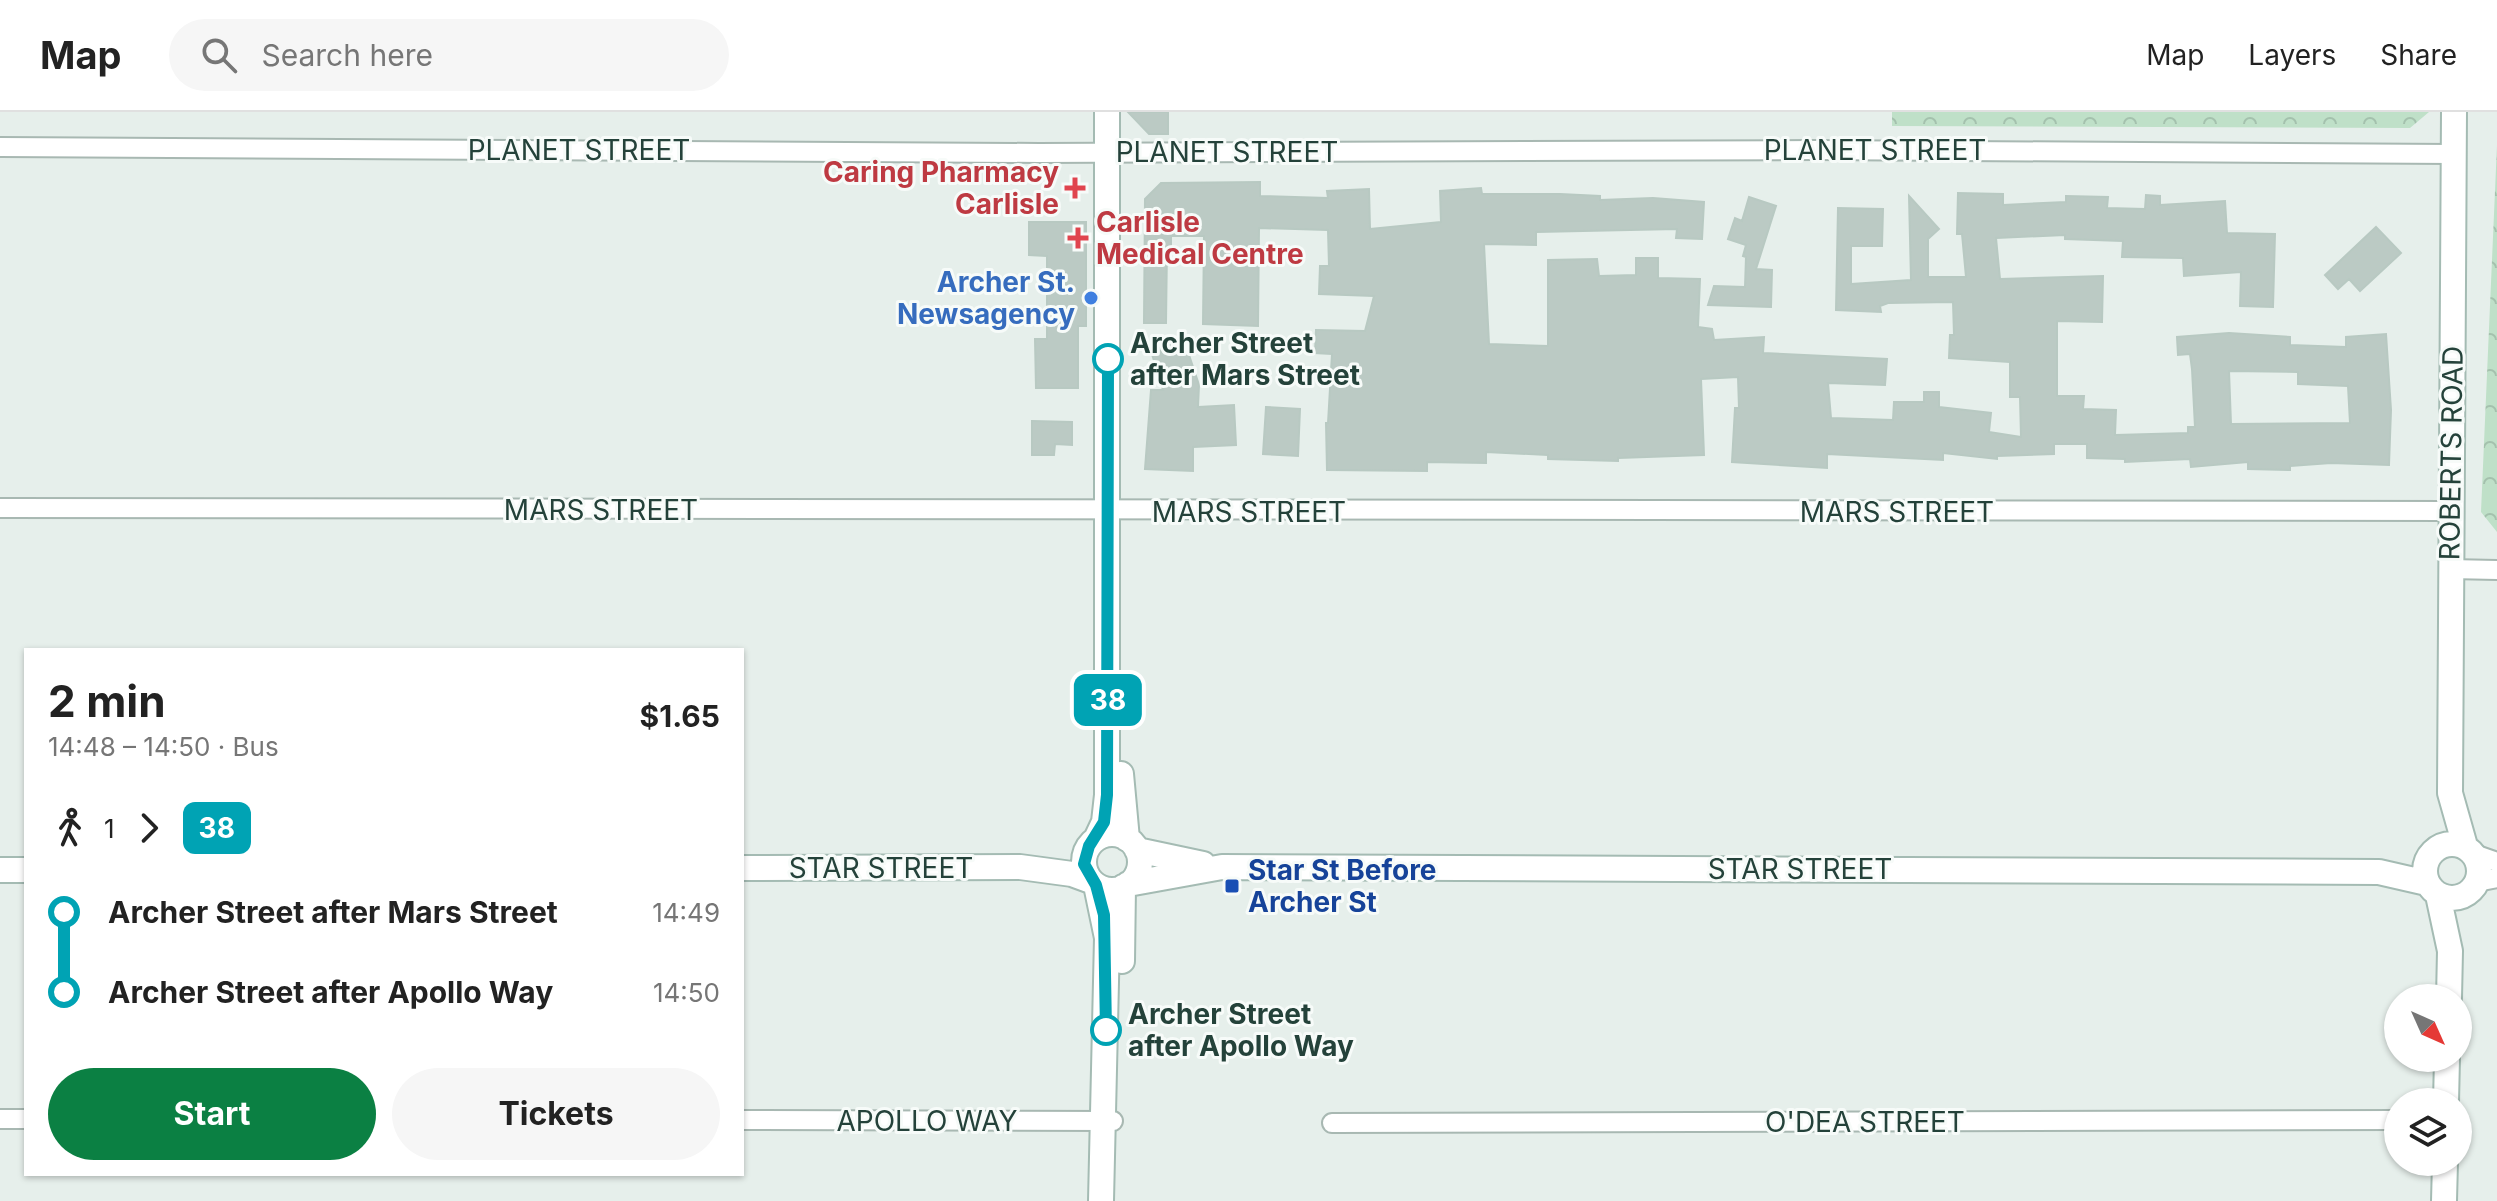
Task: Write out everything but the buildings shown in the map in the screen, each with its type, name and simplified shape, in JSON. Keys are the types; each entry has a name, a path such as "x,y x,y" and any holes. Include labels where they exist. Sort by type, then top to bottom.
{"main road":[{"path":"1107,112 1115,153"},
{"path":"1101,1201 1126,886 1139,869 1132,845 1121,756 1115,512 1115,153 1122,112"},
{"name":"ROBERTS ROAD","path":"2431,854 2450,793 2454,112"},
{"path":"1114,1201 1107,1121 1107,938 1093,883 1084,864 1104,822 1107,795 1115,512"},
{"name":"ROBERTS ROAD","path":"2450,793 2479,854"},
{"path":"1092,843 1112,834 1132,845"},
{"name":"STAR STREET","path":"1020,867 1092,843"},
{"path":"2449,984 2450,951 2433,889 2431,854 2449,843 2479,854 2480,868 2480,885 2450,951"},
{"name":"STAR STREET","path":"1132,845 1222,867"},
{"name":"STAR STREET","path":"2379,872 2431,854"},
{"name":"STAR STREET","path":"744,868 1020,867 1072,874 1093,883"},
{"name":"STAR STREET","path":"1126,886 1222,867 2379,872 2433,889"},
{"path":"0,870 24,870"},
{"path":"1093,883 1105,889 1126,886"},
{"path":"2433,889 2456,898 2480,885"},
{"path":"2444,1201 2445,1176"}],"street":[{"name":"PLANET STREET","path":"0,147 1115,153 1813,150 2454,154"},
{"name":"MARS STREET","path":"0,508 1115,512 2451,511"},
{"path":"2450,569 2497,570"},
{"path":"0,1119 24,1119"},
{"name":"APOLLO WAY","path":"744,1120 1107,1121"},
{"name":"O'DEA STREET","path":"1332,1123 2384,1120"}],"green space":[{"path":"1892,112 2429,112 2410,128 1892,126"},
{"path":"2497,145 2497,532 2481,512"}],"bus line":[{"name":"38","path":"1106,1030 1107,938 1104,915 1096,885 1086,873 1084,864 1089,846 1104,822 1107,795 1108,359"}],"place":[{"name":"Caring Pharmacy Carlisle","path":"1075,188"},
{"name":"Carlisle Medical Centre","path":"1078,238"},
{"name":"Archer St. Newsagency","path":"1091,298"},
{"name":"Archer Street after Mars Street","path":"1108,359"},
{"name":"Star St Before Archer St","path":"1232,886"},
{"name":"Archer Street after Apollo Way","path":"1106,1030"}]}
